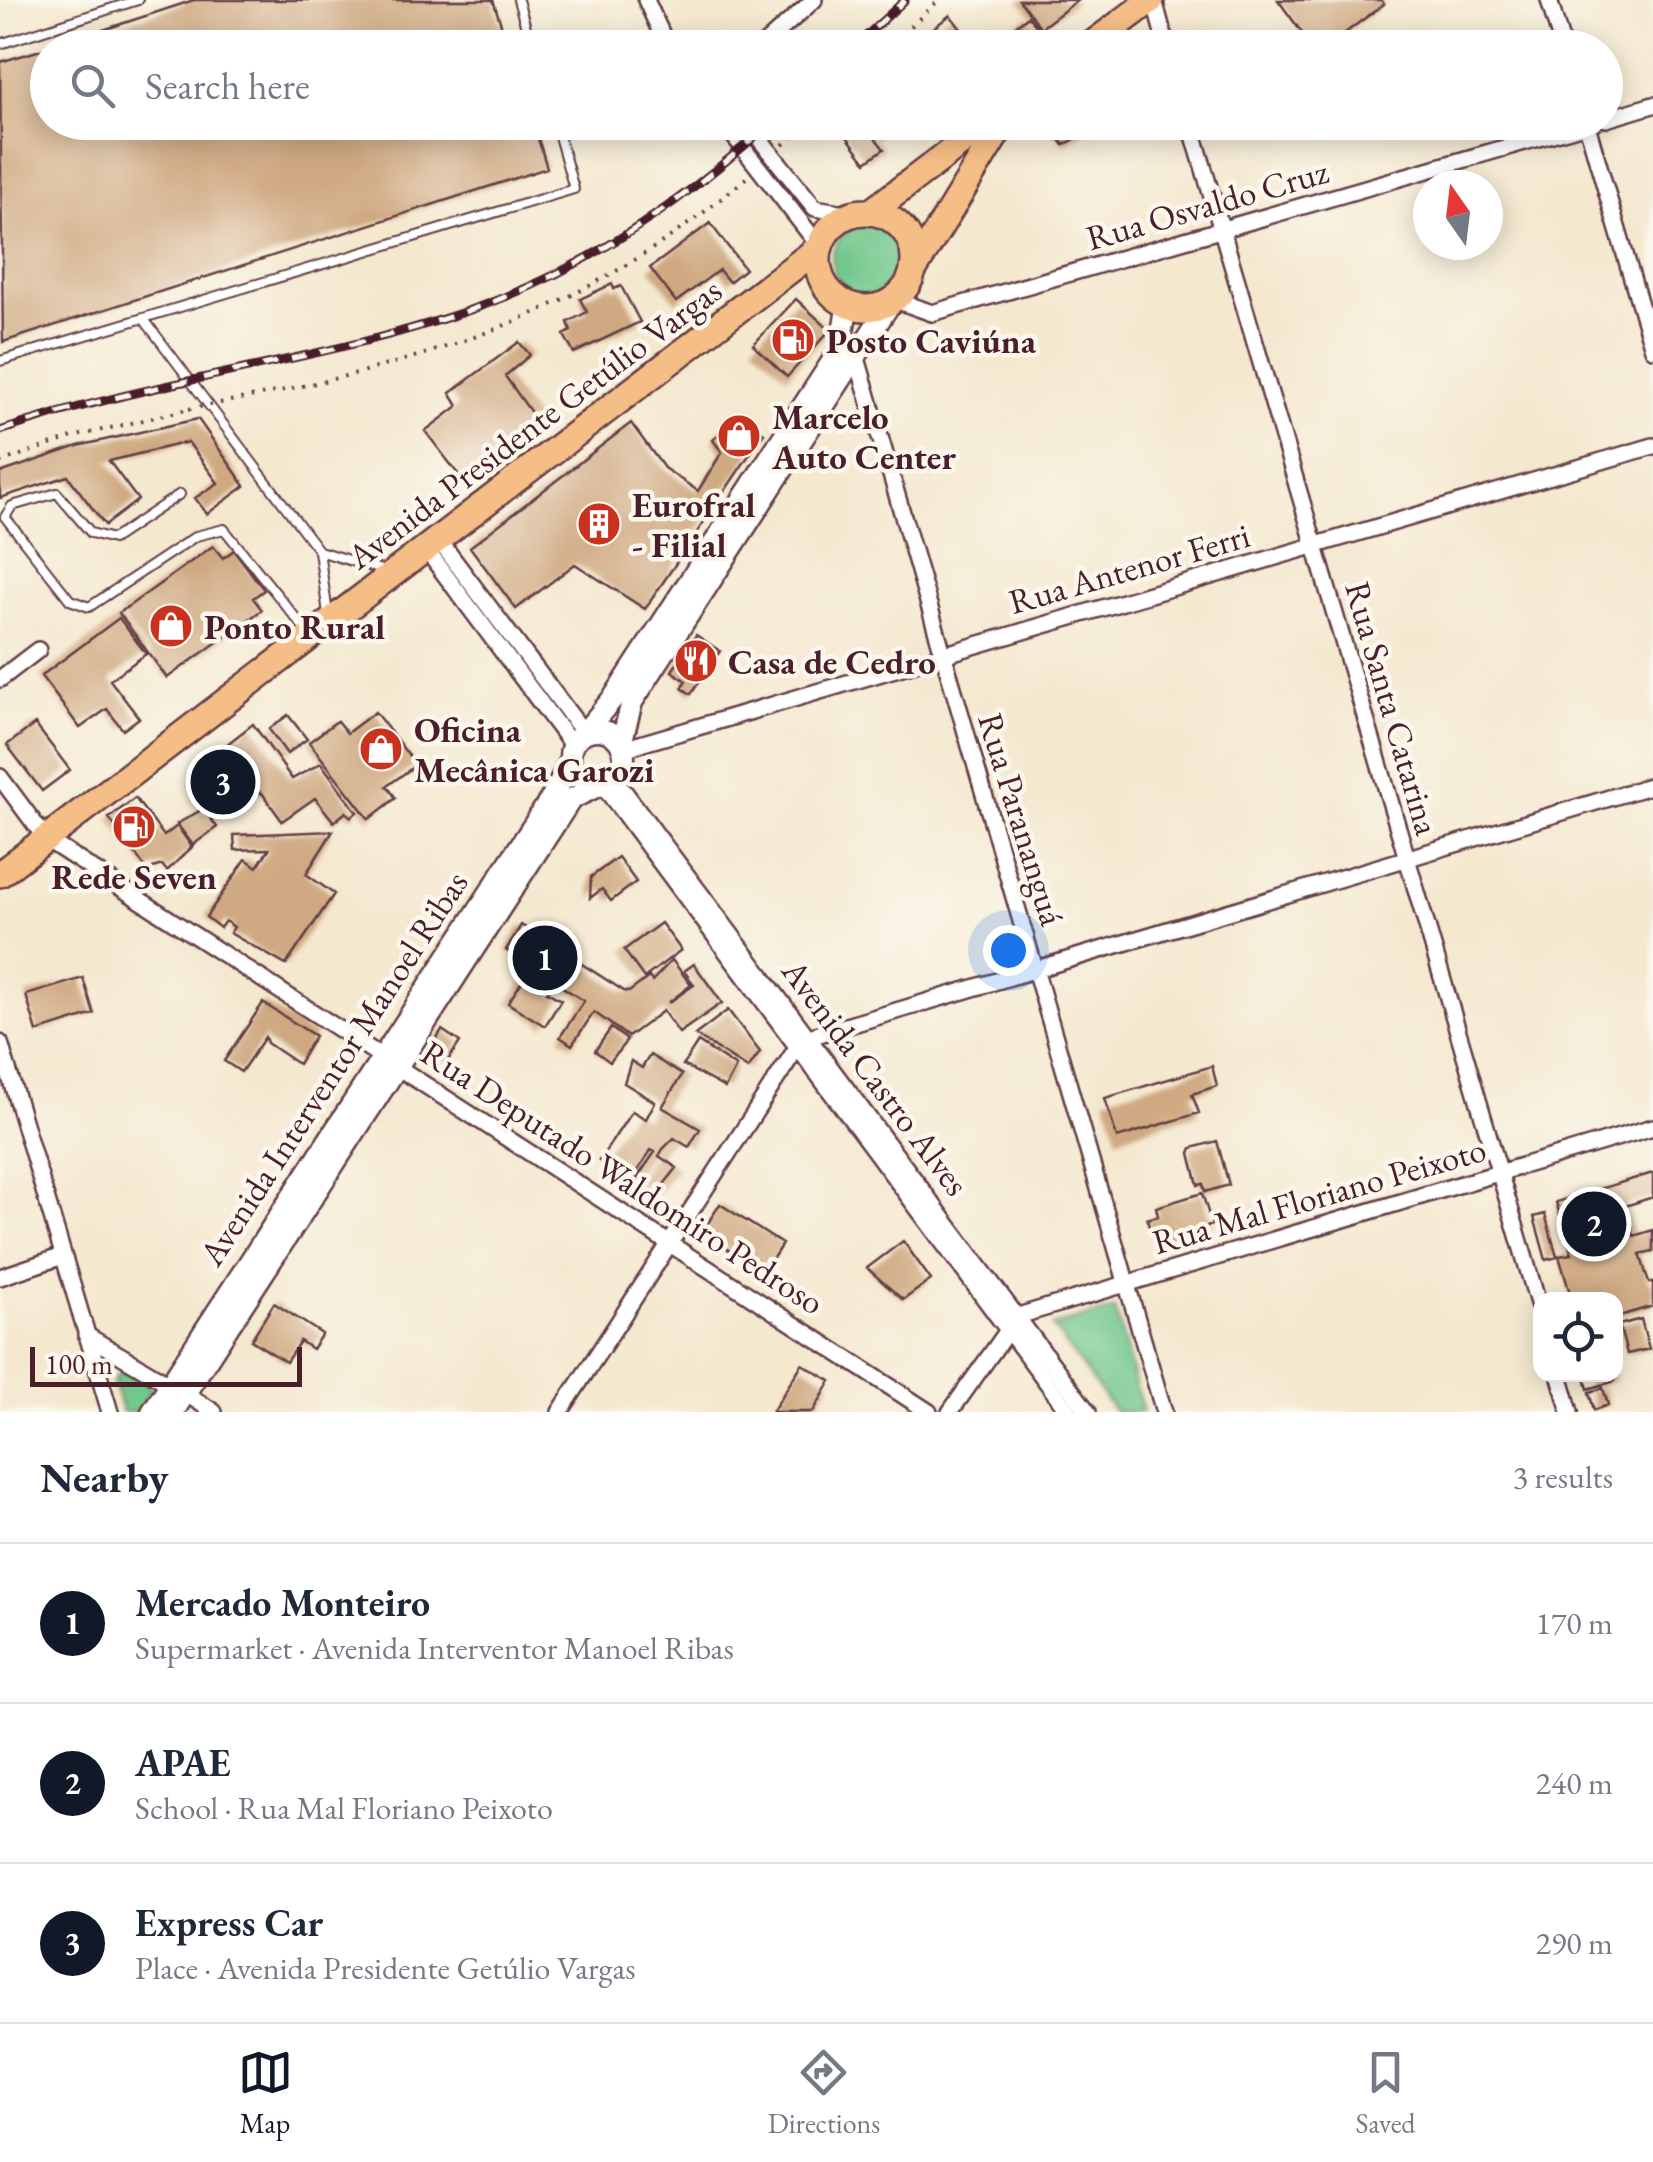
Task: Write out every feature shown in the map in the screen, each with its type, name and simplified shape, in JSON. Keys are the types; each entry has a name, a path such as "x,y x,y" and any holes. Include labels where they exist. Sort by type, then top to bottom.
{"main road":[{"path":"1111,30 1152,0"},
{"path":"964,140 861,213 834,224 820,247 819,268 839,298 876,307 894,300 993,140"},
{"path":"861,213 890,218 906,232 914,250 913,271"},
{"name":"Avenida Presidente Getúlio Vargas","path":"0,874 820,247"},
{"name":"Avenida Presidente Getúlio Vargas","path":"777,283 839,298"}],"street":[{"path":"646,0 660,30"},
{"path":"780,30 814,0"},
{"path":"1152,0 1162,30"},
{"path":"1549,0 1558,30"},
{"path":"1623,114 1653,105"},
{"path":"737,140 820,247"},
{"path":"760,140 815,208 861,213"},
{"name":"Rua Santa Catarina","path":"1195,140 1535,1292"},
{"name":"Rua Osvaldo Cruz","path":"894,300 932,314 1532,140"},
{"path":"1594,140 1653,349"},
{"name":"Avenida Interventor Manoel Ribas","path":"622,747 632,702 839,351 839,298"},
{"name":"Avenida Interventor Manoel Ribas","path":"152,1412 178,1389 389,1060 557,789 575,746 694,591 894,300"},
{"name":"Rua Parananguá","path":"857,358 1164,1412"},
{"name":"Rua Antenor Ferri","path":"622,747 1653,446"},
{"path":"432,544 575,746 580,779 608,781 623,765 622,747 605,731 575,746"},
{"path":"0,679 38,650"},
{"name":"Rua Deputado Waldomiro Pedroso","path":"0,777 46,839 929,1412"},
{"name":"Avenida Interventor Manoel Ribas","path":"389,1060 570,799 608,781"},
{"name":"Avenida Castro Alves","path":"608,781 1013,1323 1088,1412"},
{"path":"560,1412 803,1042 1653,786"},
{"path":"0,1042 110,1412"},
{"name":"Rua Mal Floriano Peixoto","path":"1013,1323 1128,1282 1653,1127"},
{"path":"0,1277 63,1256"},
{"path":"950,1412 1013,1323"},
{"name":"Avenida Castro Alves","path":"1013,1323 1068,1412"},
{"path":"86,1336 214,1412"},
{"path":"1561,1382 1570,1412"},
{"name":"Avenida Interventor Manoel Ribas","path":"173,1412 178,1389"}],"lane":[{"path":"44,30 138,0"},
{"path":"518,0 527,30"},
{"path":"0,44 30,34"},
{"path":"0,360 574,189 559,140"},
{"path":"143,318 319,550 392,574"},
{"path":"180,494 113,540 91,533 57,492 12,506 5,517 79,606 98,604 206,530 224,529 320,630"},
{"path":"319,550 320,630"}],"path":[{"path":"907,30 939,0"},
{"path":"0,462 74,438 390,366 523,321 652,252 759,168"}],"green space":[{"path":"867,225 881,227 892,235 900,246 900,274 892,285 881,293 867,295 853,293 842,285 834,274 832,260 834,246 842,235 853,227"},
{"path":"1115,1309 1143,1412 1115,1412 1052,1326"},
{"path":"121,1372 129,1372 152,1388 139,1412 122,1412 113,1380"}],"building":[{"path":"194,0 493,0 503,30 103,30"},
{"path":"1019,0 1078,0 1041,28"},
{"path":"1278,0 1381,0 1384,4 1349,30 1300,30"},
{"path":"950,15 962,30 931,30"},
{"path":"1028,16 1039,30 1010,30"},
{"path":"30,53 30,140 538,140 547,168 3,342 0,62"},
{"path":"850,140 877,140 884,149 866,162"},
{"path":"710,223 745,269 729,282 719,270 676,302 650,268"},
{"path":"612,284 614,289 621,286 640,322 574,353 564,335 571,331 568,322 587,312 580,299"},
{"path":"796,299 830,330 787,377 753,345"},
{"path":"519,342 530,355 505,376 540,425 462,479 425,431 458,406 450,393"},
{"name":"Eurofral - Filial","path":"739,412 764,433 645,609 575,564 516,609 470,547 631,423 664,468 698,491 722,452 713,440"},
{"path":"198,419 245,486 207,514 195,498 218,483 188,442 109,461 138,500 105,525 68,476 0,498 0,473 78,446"},
{"path":"213,546 223,558 234,550 264,590 253,598 262,610 167,678 119,613"},
{"path":"119,618 146,654 110,680 139,718 123,730 107,709 80,728 41,676"},
{"name":"Casa de Cedro","path":"696,635 720,651 691,694 682,688 686,681 672,671"},
{"path":"375,712 416,765 387,786 396,798 369,819 309,742 337,721 347,733"},
{"path":"288,715 307,739 287,754 269,729"},
{"path":"35,724 70,770 42,791 7,745"},
{"path":"253,724 292,779 321,763 357,812 351,817 346,812 334,822 315,798 282,821 262,793 255,792 224,815 191,772"},
{"path":"135,798 164,836 177,826 192,847 167,871 162,865 147,870 109,818"},
{"path":"203,809 217,827 193,845 177,824"},
{"path":"333,831 306,874 334,894 286,965 230,933 234,927 225,921 220,928 206,917 246,859 257,867 269,849 235,850 234,835"},
{"path":"618,857 636,882 611,901 602,889 590,898 591,877"},
{"path":"661,923 681,950 644,978 624,950"},
{"path":"521,925 624,991 629,992 649,977 652,981 672,960 691,985 668,1003 694,985 684,971 694,964 722,1003 679,1033 663,1011 628,1037 594,1012 572,1045 560,1037 584,1001 506,950"},
{"path":"528,972 552,987 547,992 561,1000 545,1026 508,1003"},
{"path":"83,978 94,1014 37,1032 26,995"},
{"path":"263,1003 315,1036 298,1064 267,1043 265,1037 241,1072 224,1061"},
{"path":"728,1010 760,1052 748,1069 695,1035"},
{"path":"611,1028 627,1040 610,1062 595,1051"},
{"path":"442,1030 460,1042 447,1062 429,1050"},
{"path":"698,1042 736,1067 725,1088 683,1065"},
{"path":"650,1055 682,1075 662,1107 700,1129 689,1147 674,1138 663,1149 659,1156 677,1168 657,1193 635,1181 655,1152 651,1150 630,1183 599,1161 632,1111 646,1119 655,1102 624,1083 631,1061 642,1068"},
{"path":"1212,1066 1217,1086 1192,1094 1199,1113 1117,1138 1105,1098"},
{"path":"1217,1141 1229,1185 1205,1192 1203,1184 1198,1185 1190,1153 1192,1148"},
{"path":"1653,1173 1653,1197 1625,1206 1634,1236 1653,1230 1653,1251 1640,1254 1649,1283 1653,1282 1653,1306 1623,1315 1623,1292 1570,1292 1559,1256 1572,1254 1566,1236 1602,1226 1599,1218 1564,1229 1556,1202"},
{"path":"1202,1193 1212,1225 1165,1239 1163,1231 1151,1234 1147,1219 1158,1216 1156,1207"},
{"path":"720,1204 782,1244 764,1272 706,1235 704,1229"},
{"path":"1545,1214 1557,1257 1546,1260 1534,1217"},
{"path":"903,1241 931,1280 903,1300 867,1268"},
{"path":"274,1303 322,1334 312,1349 300,1341 286,1362 251,1340"},
{"path":"1641,1319 1649,1349 1627,1354 1623,1324"},
{"path":"802,1364 831,1381 813,1412 772,1412"},
{"path":"1586,1382 1612,1382 1588,1389"},
{"path":"1603,1388 1608,1405 1594,1410 1589,1392"}],"railway":[{"path":"872,30 905,0"},
{"path":"0,431 122,396 371,340 492,302 604,248 674,202 750,140"}],"place":[{"name":"Posto Caviúna","path":"793,340"},
{"name":"Marcelo Auto Center","path":"739,436"},
{"name":"Eurofral - Filial","path":"599,524"},
{"name":"Ponto Rural","path":"171,626"},
{"name":"Casa de Cedro","path":"696,661"},
{"name":"Oficina Mecânica Garozi","path":"381,749"},
{"name":"Express Car","path":"223,782"},
{"name":"Rede Seven","path":"134,827"},
{"name":"Mercado Monteiro","path":"545,958"},
{"name":"APAE","path":"1594,1224"}]}
